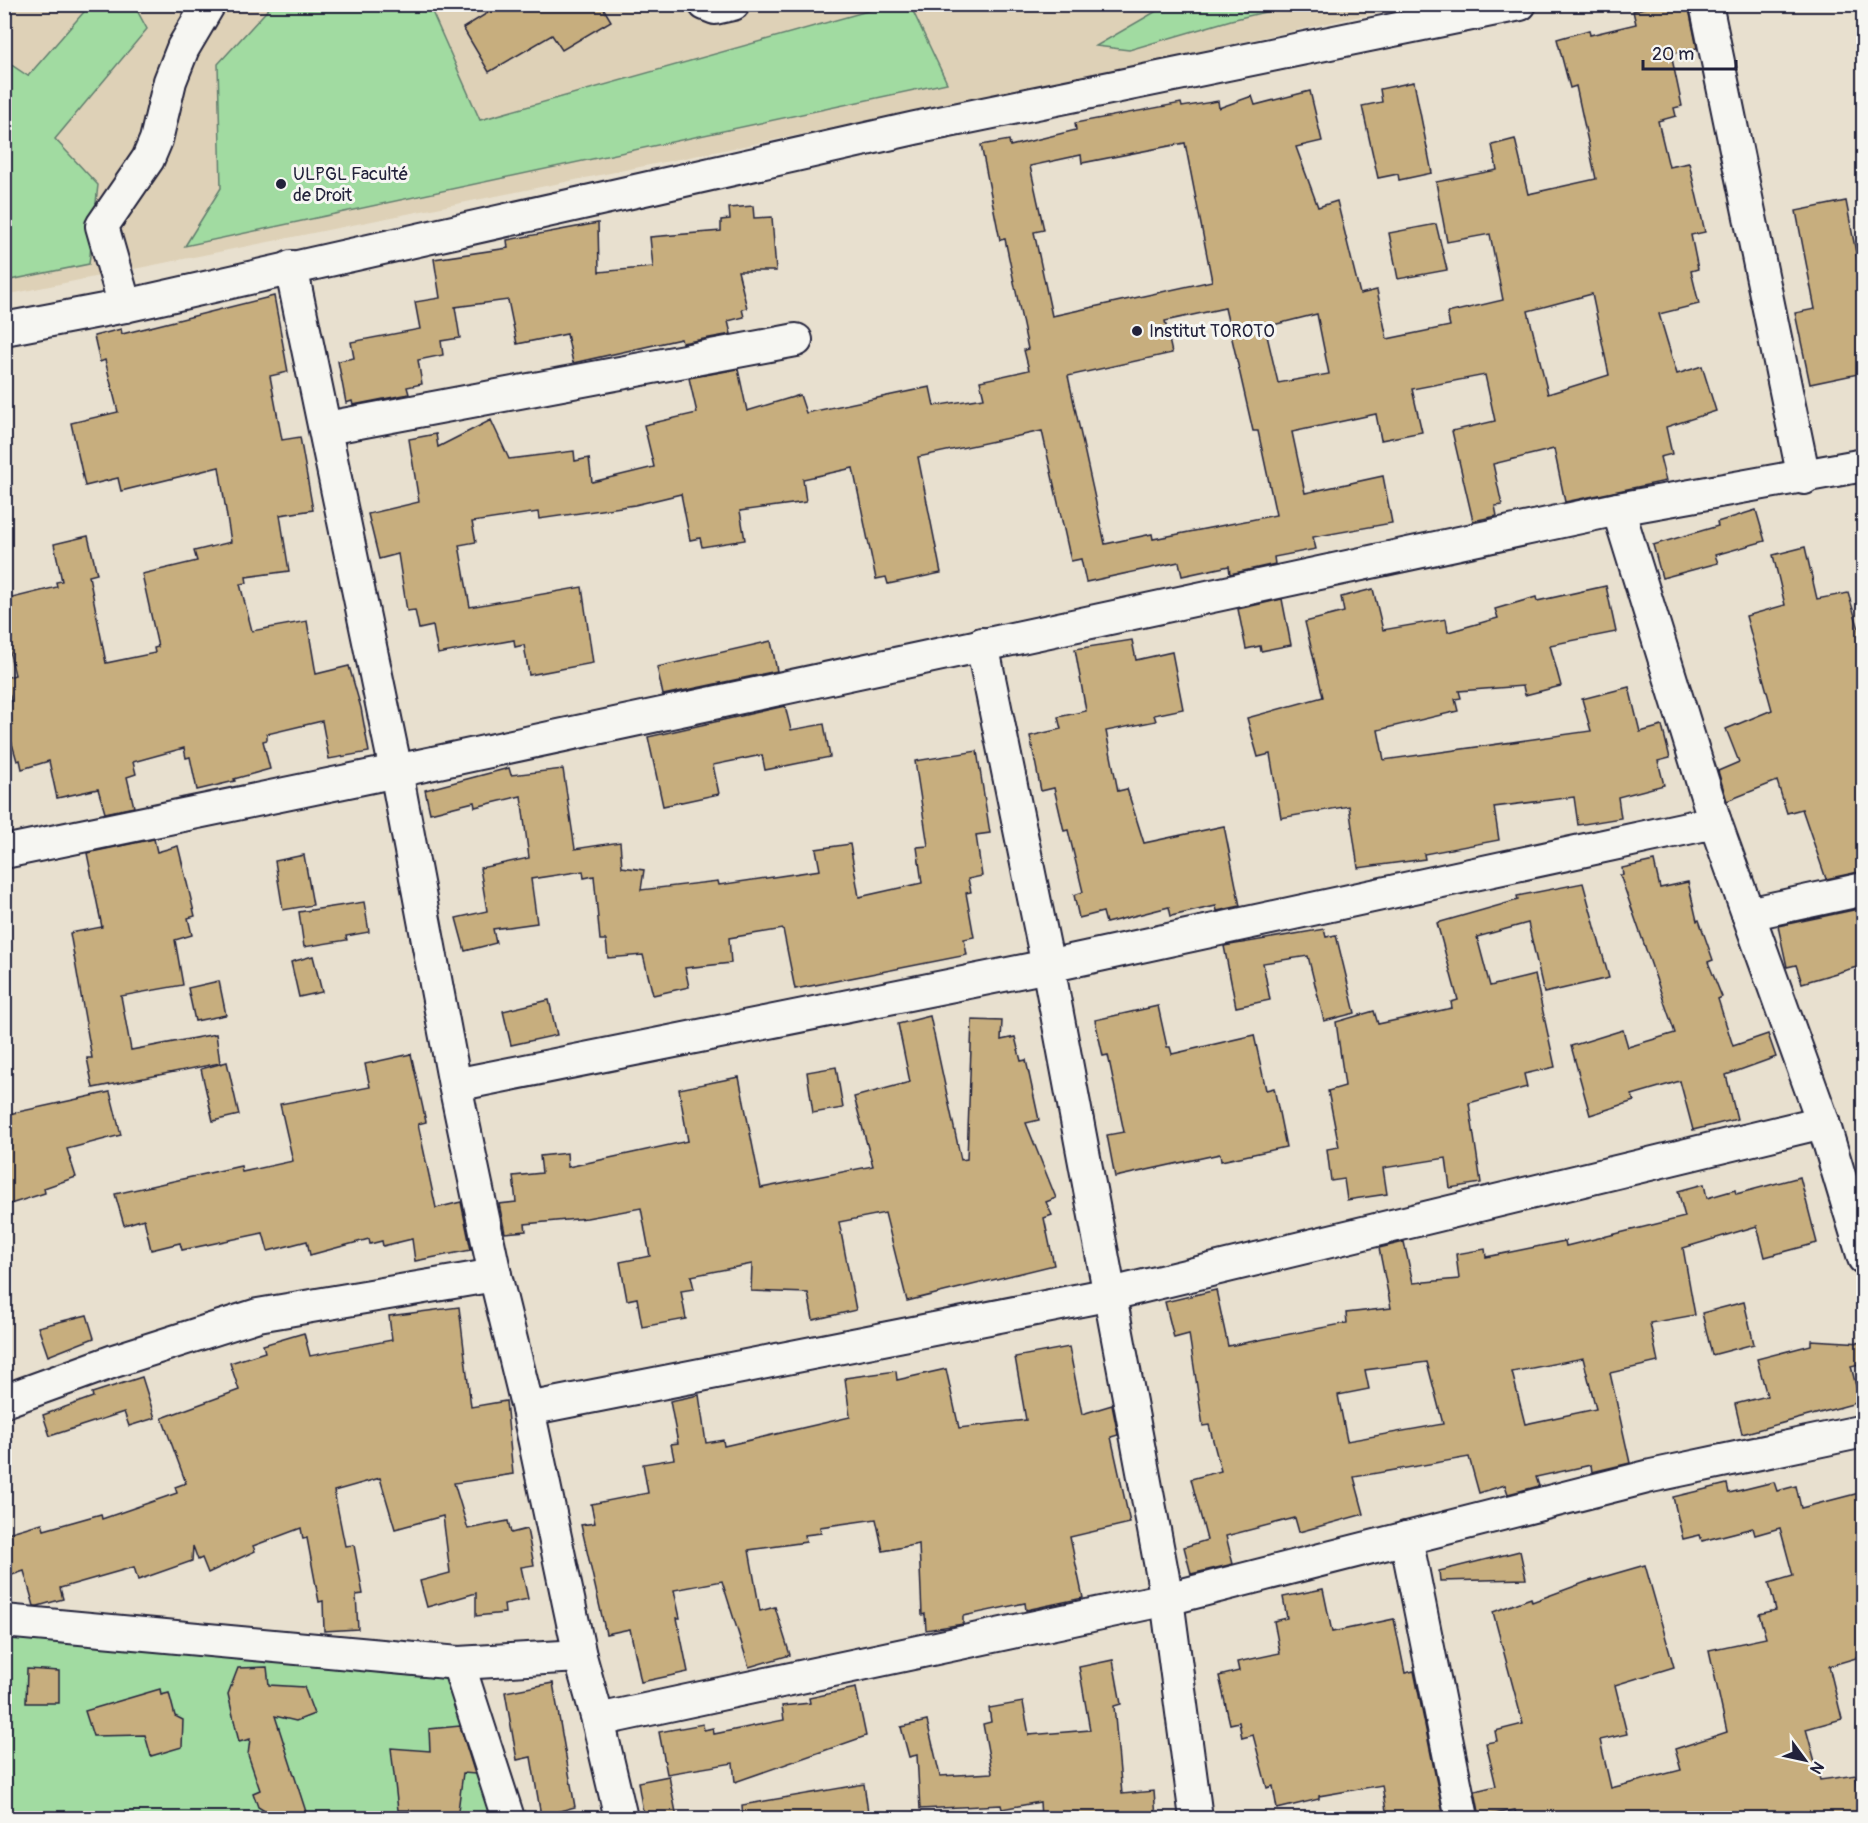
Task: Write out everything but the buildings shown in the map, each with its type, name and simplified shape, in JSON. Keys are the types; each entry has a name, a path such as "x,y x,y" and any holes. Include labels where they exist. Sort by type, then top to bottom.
{"street":[{"path":"125,306 102,226 148,159 156,140 170,81 183,48 209,4"},
{"path":"705,4 714,8 733,4"},
{"path":"4,329 125,306 915,128 1521,4"},
{"path":"1706,4 1803,478"},
{"path":"291,267 327,428 396,771 455,1086 495,1275 528,1409 580,1656 621,1818"},
{"path":"327,428 796,340"},
{"path":"4,852 396,771 1618,509 1803,478 1863,465"},
{"path":"1618,509 1715,822 1823,1122 1863,1258"},
{"path":"982,644 1048,966 1167,1599 1196,1818"},
{"path":"455,1086 1048,966 1715,822"},
{"path":"1748,914 1863,889"},
{"path":"528,1409 1111,1294 1823,1122"},
{"path":"4,1401 114,1361 258,1316 495,1275"},
{"path":"598,1720 1167,1599 1651,1476 1863,1431"},
{"path":"1406,1538 1462,1818"},
{"path":"4,1621 458,1663 580,1656"},
{"path":"458,1663 508,1818"}],"shaded area":[{"name":"ULPGL Faculté de Droit","path":"5,5 1411,5 1027,89 5,295"}],"green space":[{"path":"90,5 134,5 147,29 55,139 98,185 89,264 5,281 4,60 28,76"},
{"path":"272,5 429,5 480,120 889,5 910,5 947,83 185,246 221,188 218,64"},
{"path":"1167,5 1295,5 1231,20 1129,50 1096,46"},
{"path":"4,1637 446,1679 491,1818 5,1818"}],"place":[{"name":"ULPGL Faculté de Droit","path":"281,184"},
{"name":"Institut TOROTO","path":"1137,331"}]}
